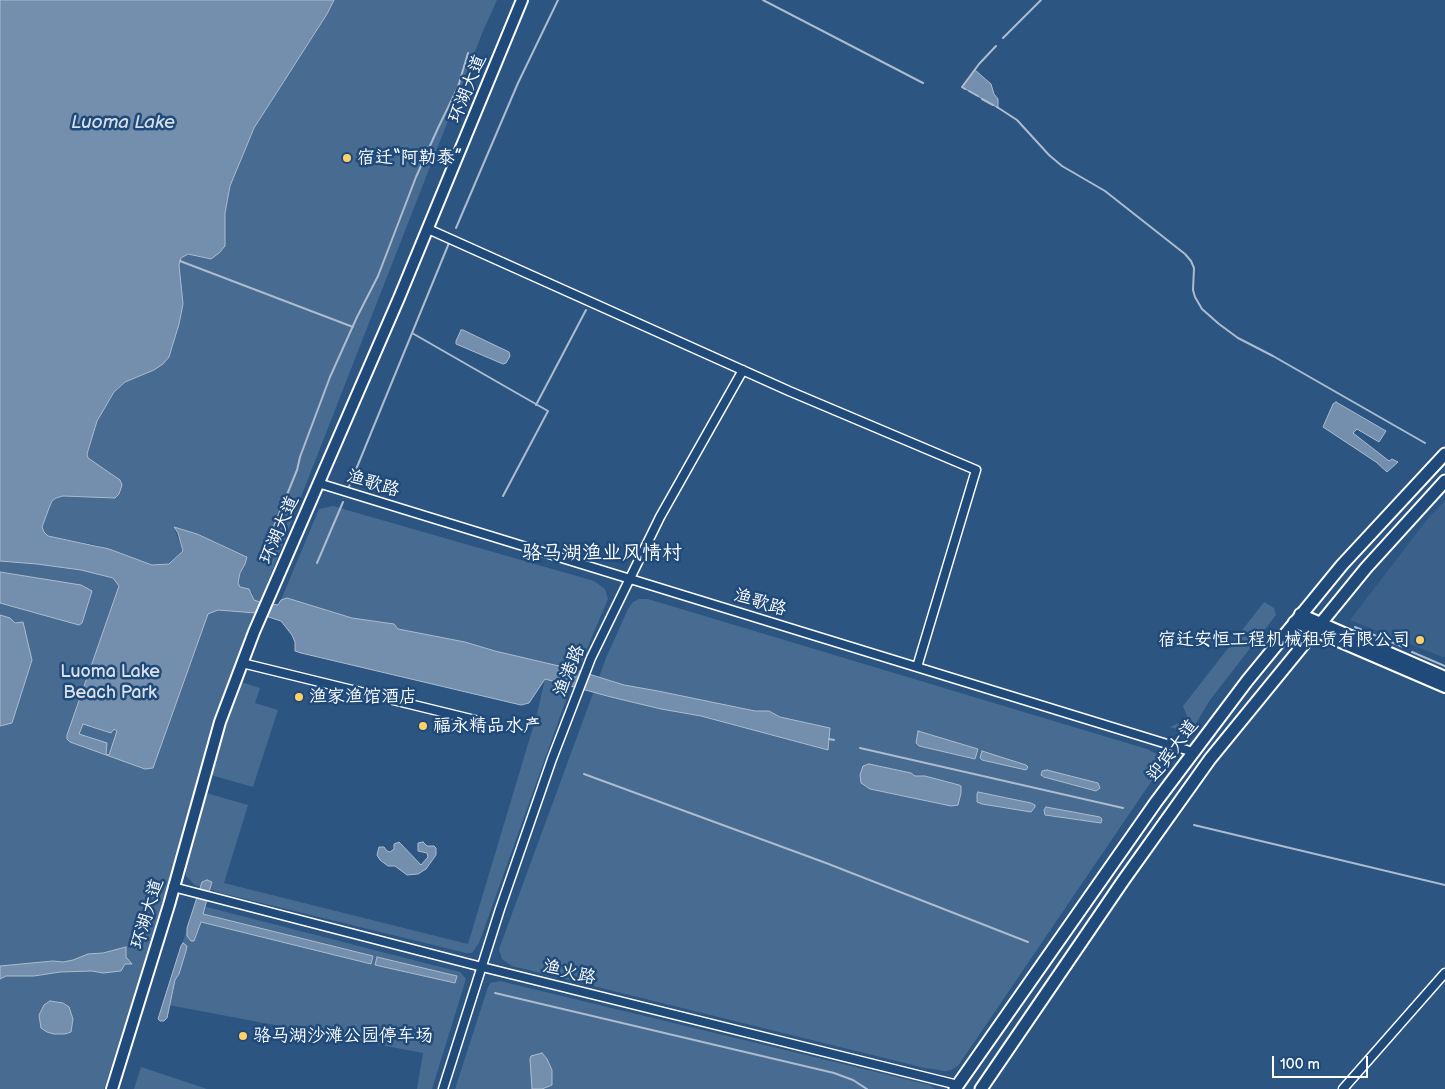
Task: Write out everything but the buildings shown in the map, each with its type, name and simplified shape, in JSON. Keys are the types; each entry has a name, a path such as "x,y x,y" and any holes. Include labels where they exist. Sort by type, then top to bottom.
{"highway":[{"name":"迎宾大道","path":"956,1087 1150,810 1193,752 1297,618 1355,551 1445,454"},
{"name":"迎宾大道","path":"981,1089 1123,881 1210,759 1316,627 1366,568 1445,481"}],"main road":[{"name":"环湖大道","path":"112,1089 174,887 220,722 242,663 428,229 522,0"},
{"path":"1297,618 1445,687"},
{"path":"1316,627 1445,677"}],"street":[{"path":"428,229 743,370 976,470 917,667"},
{"name":"渔港路","path":"443,1089 500,909 555,751 591,658 660,518 743,370"},
{"name":"渔歌路","path":"318,483 1193,752"},
{"path":"242,663 475,720"},
{"name":"渔火路","path":"174,887 956,1087"},
{"path":"1343,1089 1445,973"}],"shaded area":[{"path":"1445,501 1445,658 1350,620 1429,517"}],"green space":[{"path":"334,0 497,0 483,31 260,602 254,600 252,592 240,587 238,583 247,556 197,534 174,528 183,551 169,564 152,565 96,545 48,536 42,527 52,501 56,498 63,496 115,498 119,494 122,485 120,480 88,458 87,454 97,421 114,392 125,382 154,370 169,357 183,304 179,265 181,258 188,254 211,259 225,246 225,213 230,186 254,128"},
{"path":"333,506 594,581 605,589 608,599 571,686 479,943 472,953 221,893 195,885 186,876 184,867 206,793 248,805 224,883 468,944 537,714 545,679 495,651 465,642 398,629 394,624 352,618 287,598 281,600 319,509"},
{"name":"Luoma Lake Beach Park","path":"0,547 95,560 256,613 227,684 212,729 159,918 104,1089 0,1089"},
{"path":"639,599 648,599 1147,749 1157,754 1160,758 1157,773 958,1066 945,1071 925,1068 512,966 502,959 499,949 606,658 628,609 633,602"},
{"path":"1264,602 1274,608 1276,615 1210,700 1195,725 1185,731 1170,727 1188,719 1183,706"},
{"path":"241,682 260,688 255,703 278,710 253,787 211,775"},
{"path":"195,904 460,972 466,979 432,1089 417,1089 423,1053 163,1004"},
{"path":"500,981 930,1085 935,1089 455,1089 488,987 490,983"},
{"path":"141,1067 207,1089 134,1089"}],"water":[{"name":"Luoma Lake","path":"0,0 334,0 254,128 230,186 225,213 225,246 211,259 188,254 181,258 179,265 183,304 169,357 154,370 125,382 114,392 97,421 87,454 88,458 120,480 122,485 119,494 115,498 63,496 56,498 52,501 42,527 44,532 48,536 109,549 152,565 169,564 183,551 178,533 174,527 197,534 247,557 238,583 240,587 249,589 254,600 278,605 281,600 287,598 352,618 394,624 398,629 465,642 576,670 624,685 755,711 769,711 780,717 830,728 828,750 701,716 661,709 545,679 529,703 521,705 301,653 295,651 295,642 292,635 281,621 256,613 218,610 208,614 153,768 145,769 70,742 67,739 119,586 113,578 81,570 0,561","holes":["83,724 111,733 114,729 117,731 109,755 106,754 107,743 79,734"]},
{"path":"975,70 991,84 994,94 998,99 998,108 962,87"},
{"path":"461,330 509,352 510,356 506,363 503,364 456,344"},
{"path":"1336,402 1386,431 1379,442 1357,429 1353,433 1389,461 1392,459 1398,462 1387,472 1376,462 1323,427 1333,404"},
{"path":"0,572 81,585 92,591 82,623 79,625 0,603"},
{"path":"0,615 10,618 15,623 23,622 32,660 12,723 0,726"},
{"path":"918,731 978,749 975,759 919,746 916,743"},
{"path":"982,751 1028,767 1026,770 982,760 980,758"},
{"path":"869,764 959,785 961,786 961,793 958,805 951,806 870,789 861,783 860,775 863,766"},
{"path":"1047,770 1098,783 1100,788 1096,791 1041,775 1042,771"},
{"path":"978,792 1031,803 1035,807 1031,812 982,804 977,802"},
{"path":"1046,807 1100,817 1102,819 1101,823 1045,815 1044,810"},
{"path":"399,842 421,865 428,857 427,853 418,851 418,843 423,842 427,846 434,846 436,848 436,855 426,869 418,874 407,875 395,866 388,866 377,855 379,847 384,847 390,852 394,849 394,844"},
{"path":"207,880 212,882 203,914 373,956 371,964 201,922 194,941 191,941 187,936 187,928 202,882"},
{"path":"183,943 187,946 186,951 179,974 175,980 167,1018 164,1021 160,1021 158,1019"},
{"path":"126,947 126,957 132,964 125,964 121,971 103,973 92,971 60,972 34,976 6,976 0,979 0,966 53,961 63,962 88,954 103,953"},
{"path":"377,957 457,976 455,983 375,965"},
{"path":"50,1001 63,1003 69,1007 73,1019 71,1032 54,1034 41,1028 39,1015 44,1005"},
{"path":"542,1053 552,1070 552,1085 542,1089 532,1089 530,1059 531,1056"}],"waterway":[{"path":"456,228 518,83 558,0"},
{"path":"763,0 923,83"},
{"path":"1003,38 1041,0"},
{"path":"965,89 962,87 979,64 996,46"},
{"path":"271,534 297,470 300,457 330,377 378,276 416,177 458,87 468,53"},
{"path":"969,91 978,96"},
{"path":"982,99 993,105"},
{"path":"997,107 1017,120 1049,155 1062,166 1105,191 1185,254 1194,268 1193,290 1195,297 1202,309 1219,324 1238,338 1425,443"},
{"path":"348,489 449,243"},
{"path":"180,261 353,327"},
{"path":"536,405 586,310"},
{"path":"412,333 548,411 503,496"},
{"path":"317,563 343,502"},
{"path":"1355,627 1403,647"},
{"path":"1412,652 1445,666"},
{"path":"829,739 834,740"},
{"path":"860,748 1123,808"},
{"path":"584,774 826,863 1028,942"},
{"path":"1194,825 1445,885"},
{"path":"495,993 834,1073 853,1080 867,1089"}],"place":[{"name":"宿迁“阿勒泰”","path":"347,158"},
{"name":"宿迁安恒工程机械租赁有限公司","path":"1420,640"},
{"name":"渔家渔馆酒店","path":"299,697"},
{"name":"福永精品水产","path":"423,726"},
{"name":"骆马湖沙滩公园停车场","path":"243,1036"}],"district":[{"name":"骆马湖渔业风情村","path":"602,554"}]}
